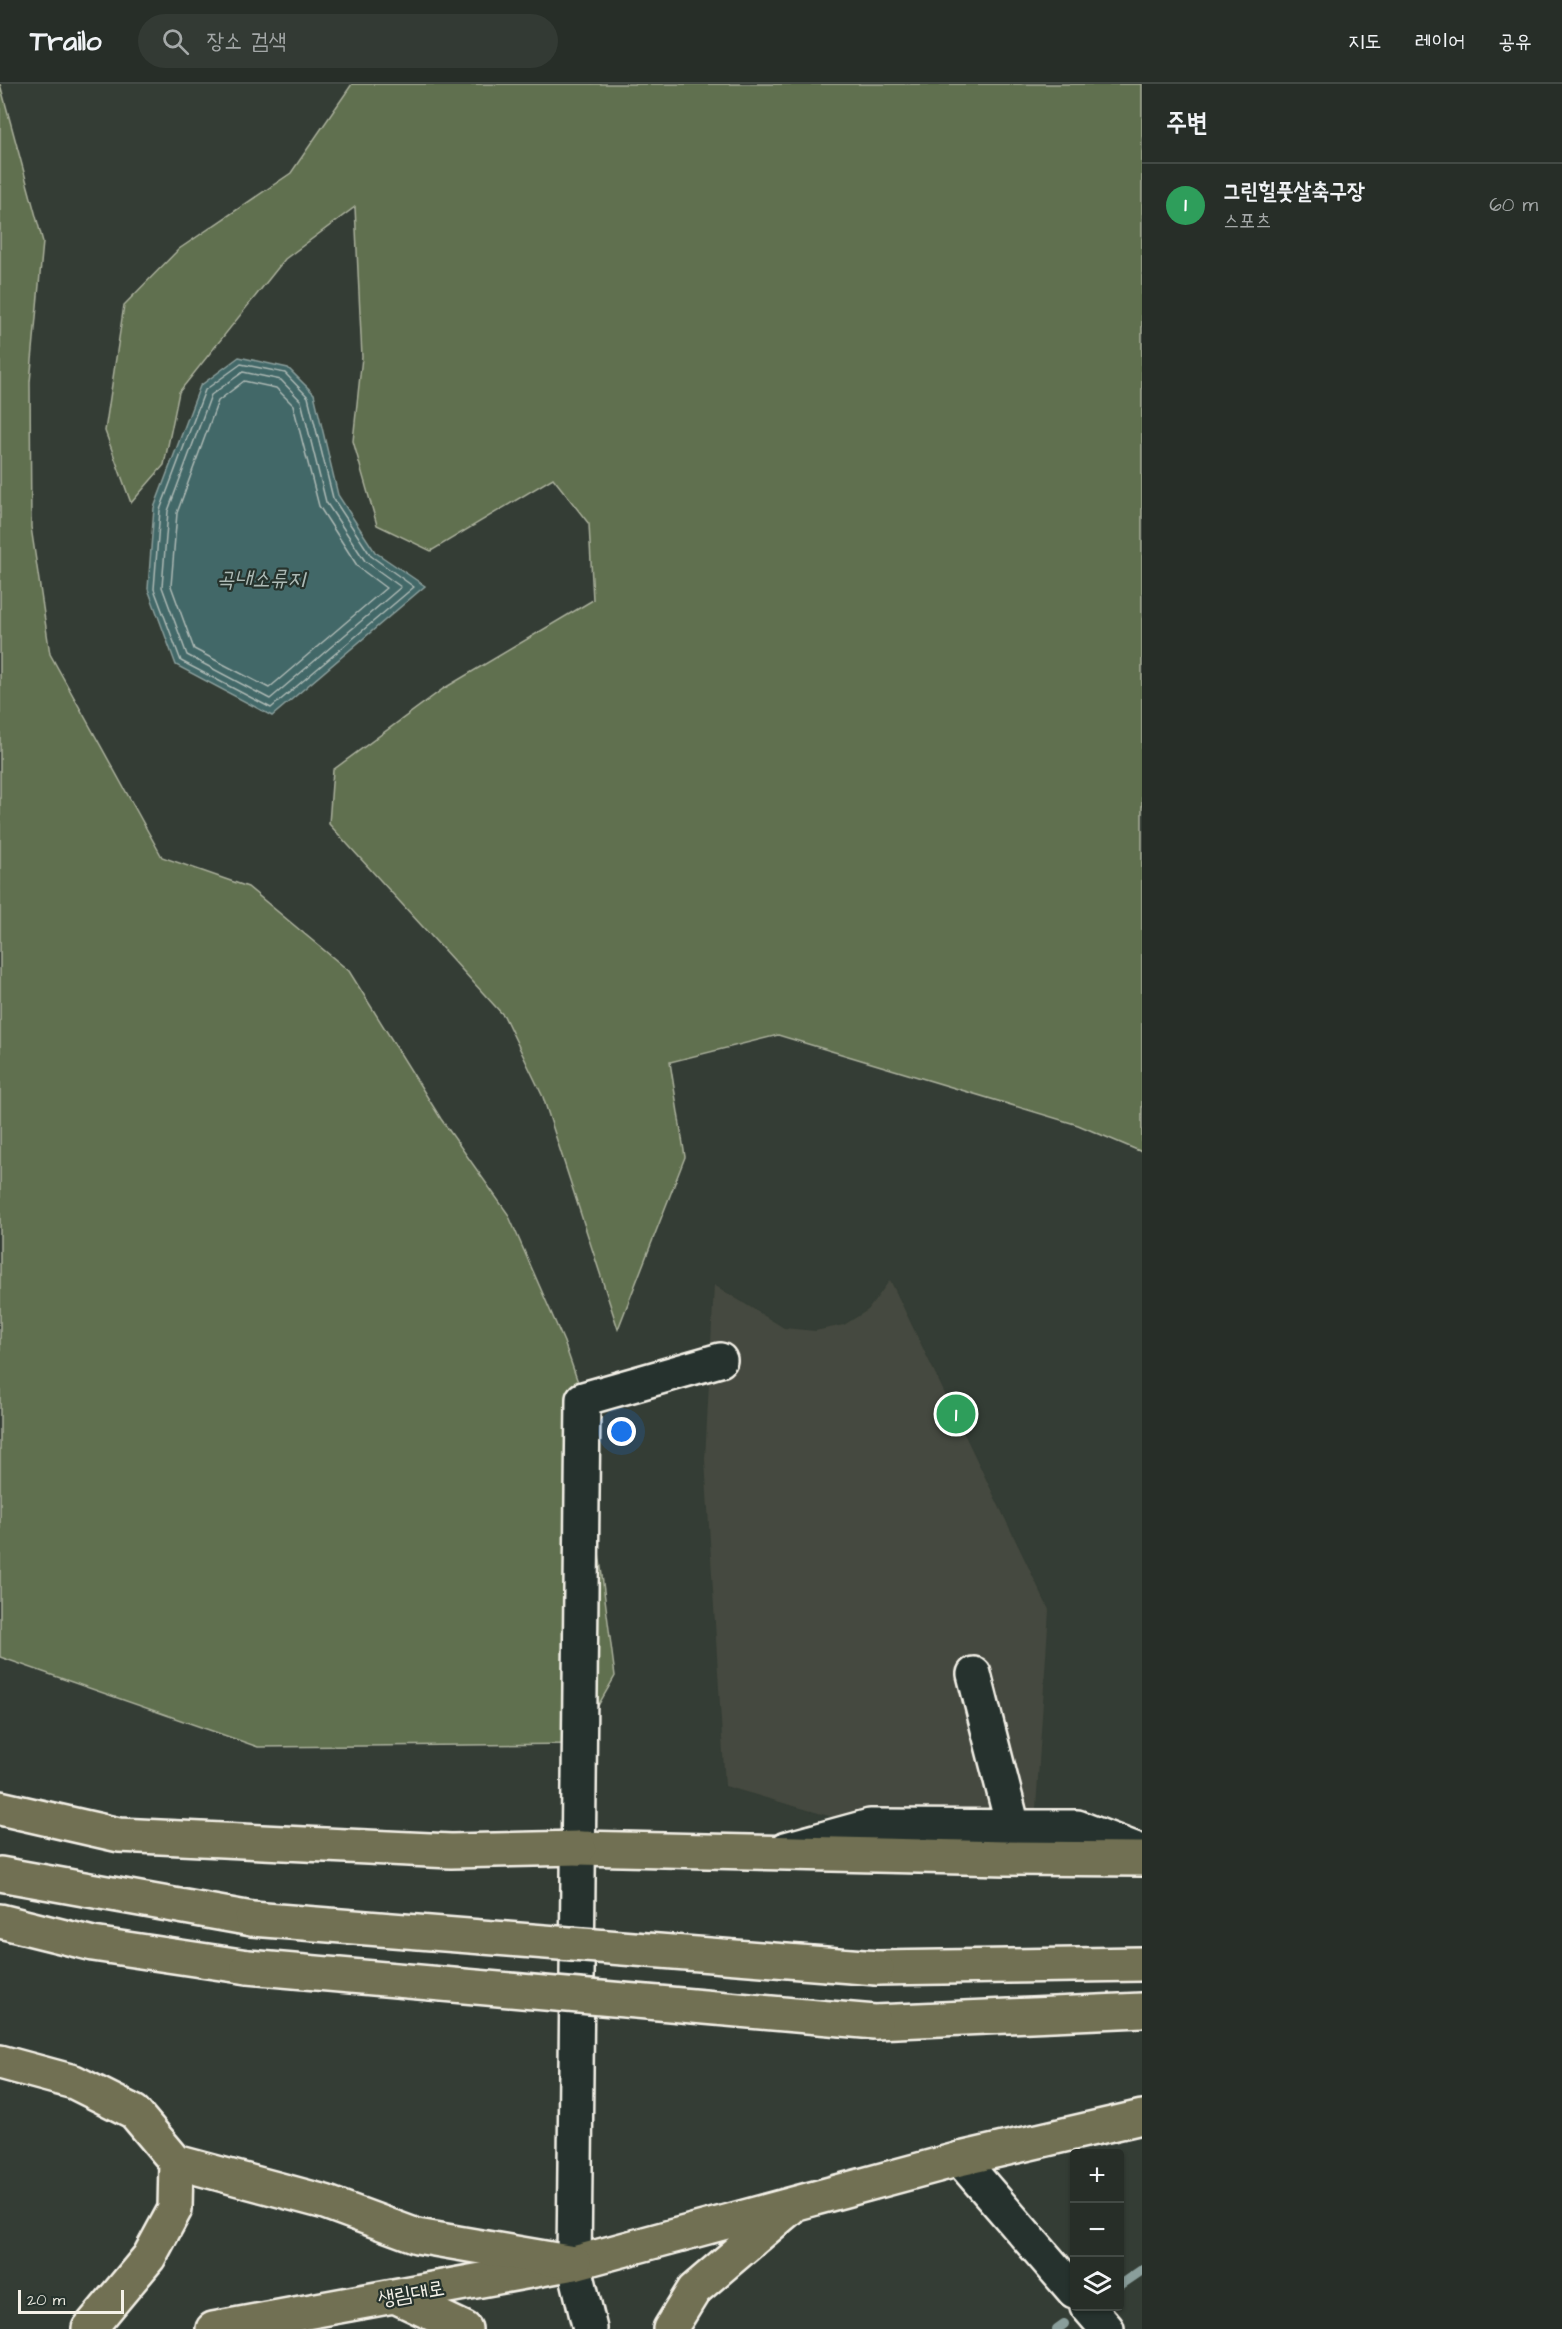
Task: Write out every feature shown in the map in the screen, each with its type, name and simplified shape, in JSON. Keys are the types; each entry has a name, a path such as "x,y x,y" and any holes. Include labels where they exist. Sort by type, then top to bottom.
{"main road":[{"path":"0,1808 119,1835 451,1851 579,1848 1142,1859"},
{"path":"0,1874 252,1919 877,1968 1142,1964"},
{"path":"0,1921 93,1944 248,1967 875,2022 1142,2010"},
{"path":"0,2062 74,2082 134,2112 176,2162 325,2202 417,2236 574,2263"},
{"name":"생림대로","path":"213,2329 574,2263 960,2158 1142,2117"},
{"path":"89,2329 149,2257 175,2209 176,2162"},
{"path":"670,2329 694,2290 796,2203"},
{"path":"395,2296 465,2329"}],"street":[{"path":"590,2329 574,2263 583,1399 720,1360"},
{"path":"974,1674 1013,1827"},
{"path":"775,1852 870,1826 1077,1827 1142,1852"},
{"path":"960,2158 1070,2286"},
{"path":"1091,2311 1107,2329"}],"shaded area":[{"path":"890,1280 1049,1610 1036,1808 996,1824 881,1831 725,1786 705,1460 714,1285 784,1328 815,1331 844,1325 868,1310"}],"green space":[{"path":"0,84 43,242 30,382 31,527 50,654 162,857 248,887 349,971 441,1119 508,1214 564,1342 589,1414 596,1529 615,1676 576,1744 258,1747 0,1657"},
{"path":"352,84 1142,84 1142,1152 1078,1125 778,1035 670,1062 685,1157 618,1329 543,1097 504,1016 329,824 333,770 443,689 593,600 589,524 553,478 431,551 377,525 353,441 362,357 355,207 285,259 179,392 164,465 131,503 105,431 124,305 179,249 291,173"}],"water":[{"name":"곡내소류지","path":"239,357 288,368 314,394 338,495 375,552 425,586 272,716 176,665 148,589 154,508 200,386"}],"waterway":[{"path":"1124,2282 1142,2270"},
{"path":"1057,2329 1064,2324"}],"place":[{"name":"그린힐풋살축구장","path":"956,1414"}]}
